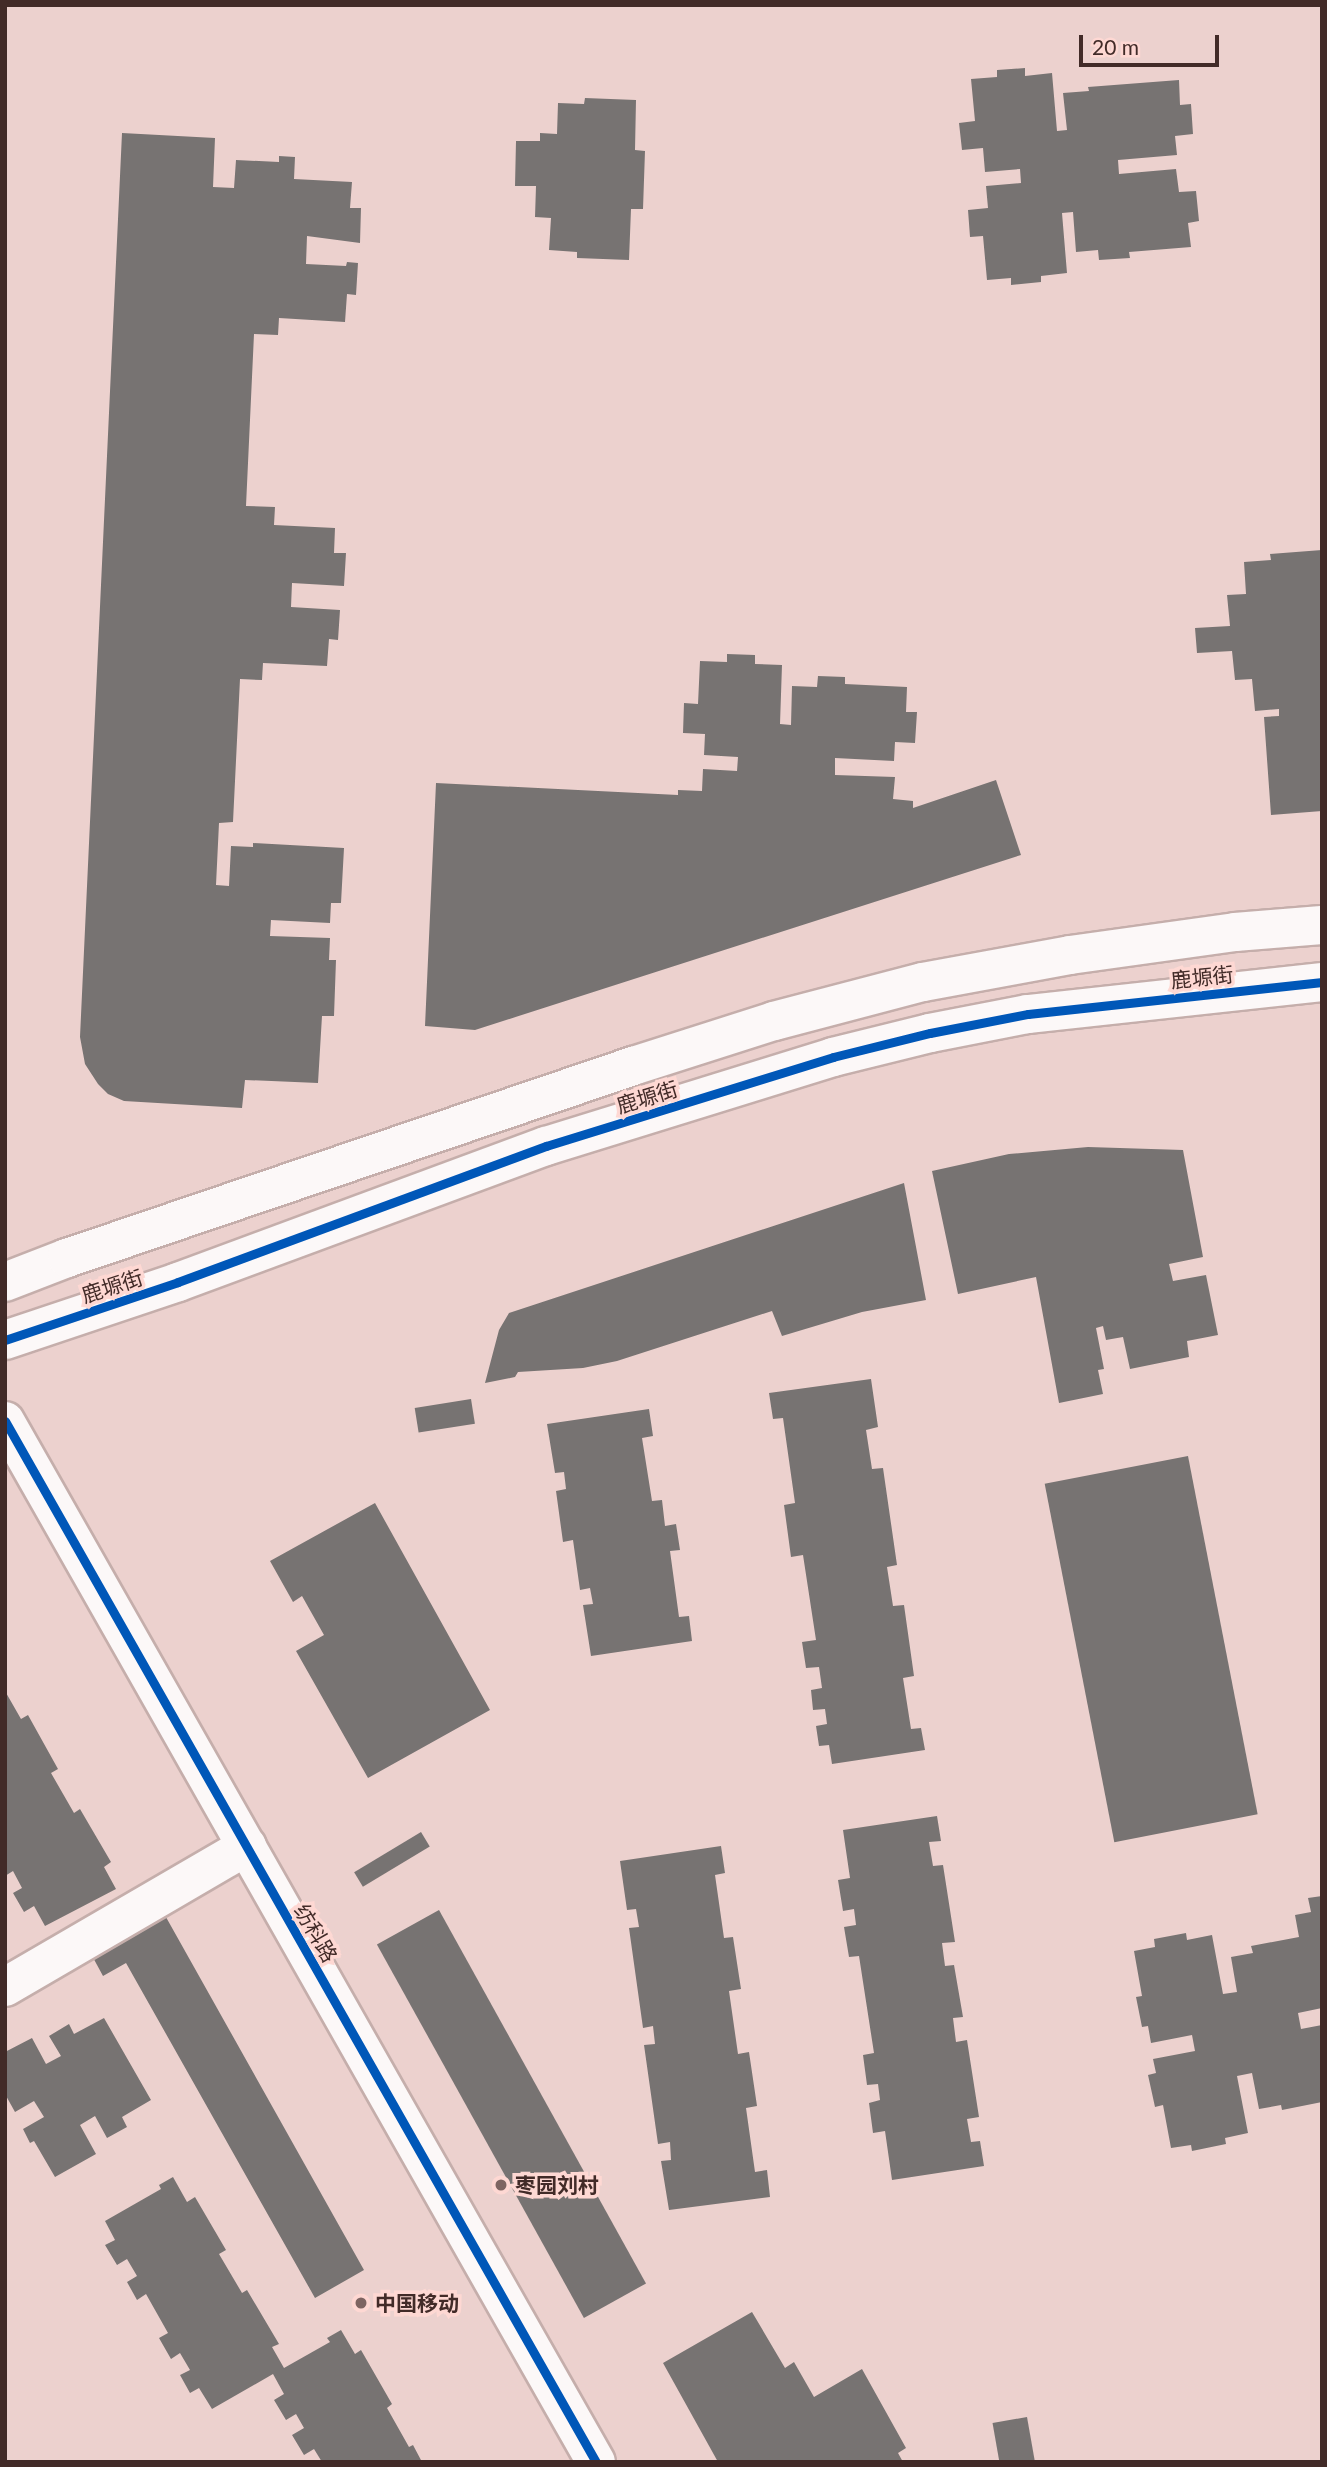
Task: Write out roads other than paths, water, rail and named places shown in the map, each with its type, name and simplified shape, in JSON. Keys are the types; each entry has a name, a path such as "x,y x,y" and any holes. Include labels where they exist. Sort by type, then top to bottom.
{"street":[{"name":"鹿塬街","path":"5,1282 634,1066 787,1018 923,982 1070,955 1235,932 1322,925"},
{"name":"鹿塬街","path":"5,1340 178,1282 546,1146 832,1057 930,1032 1028,1014 1322,982"},
{"name":"纺科路","path":"5,1421 596,2462"},
{"path":"5,1987 247,1846"}],"place":[{"name":"枣园刘村","path":"501,2185"},
{"name":"中国移动","path":"361,2303"}]}
